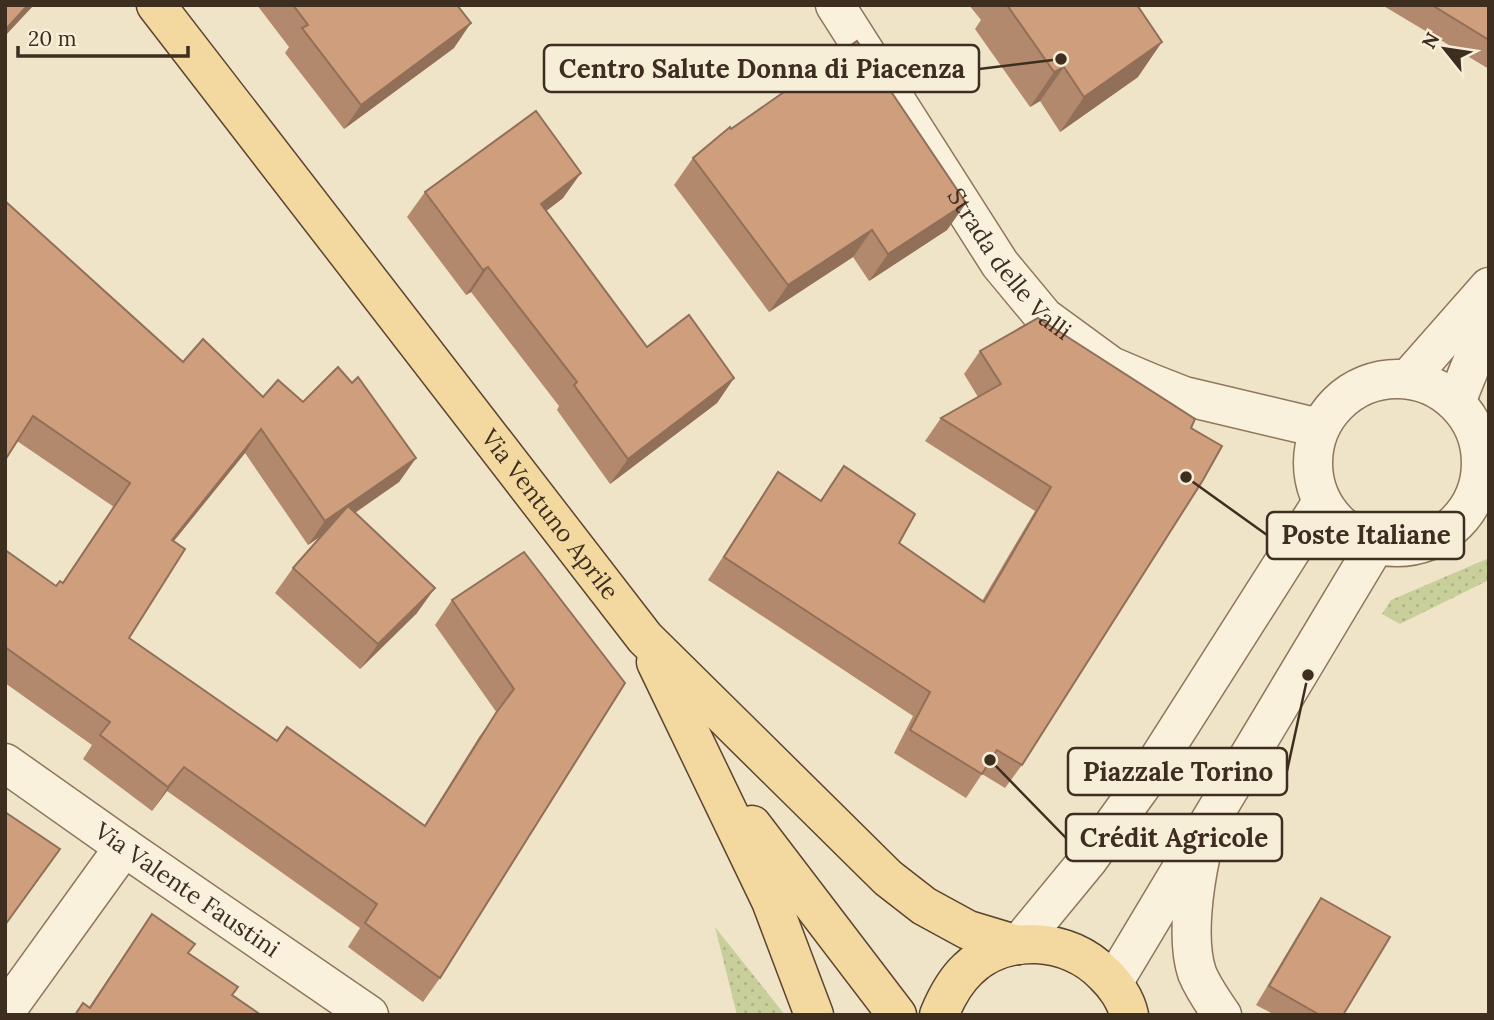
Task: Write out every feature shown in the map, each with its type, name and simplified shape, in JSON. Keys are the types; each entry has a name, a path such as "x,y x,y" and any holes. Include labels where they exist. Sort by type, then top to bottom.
{"main road":[{"name":"Via Ventuno Aprile","path":"156,5 645,638 888,878 924,906 968,930 1018,945"},
{"path":"645,638 771,901 814,1015"},
{"path":"708,768 897,1015"},
{"path":"939,1015 951,989 969,968 992,953 1018,945 1045,943 1071,950 1095,964 1121,999"}],"street":[{"name":"Strada delle Valli","path":"835,5 1000,264 1044,317 1111,366 1184,396 1320,428"},
{"path":"1408,379 1489,287"},
{"path":"1473,418 1433,386 1408,379 1380,379 1355,389 1334,406 1320,428 1313,453 1314,479 1322,502 1336,521 1353,535 1376,544 1402,547 1429,541 1452,526 1469,506 1479,480 1480,453 1473,418 1489,320"},
{"path":"1018,945 1088,860 1142,785 1322,502"},
{"path":"1452,526 1489,518"},
{"path":"1121,999 1207,826 1376,544"},
{"name":"Via Valente Faustini","path":"5,763 369,1015"},
{"path":"1207,826 1192,894 1193,939 1196,971 1222,1015"},
{"path":"5,1012 124,847"}],"green space":[{"path":"1489,558 1489,580 1400,624 1382,614 1391,600"},
{"path":"715,927 785,1015 737,1015"}],"building":[{"path":"5,5 28,5 5,30"},
{"path":"293,5 457,5 471,23 361,105 302,28 308,25"},
{"path":"1007,5 1137,5 1162,42 1084,97 1064,67 1054,72"},
{"path":"1432,5 1489,5 1489,40"},
{"path":"857,41 966,203 888,254 872,230 788,285 693,158 730,127 731,129"},
{"path":"536,111 581,173 541,204 647,347 689,315 734,378 628,459 574,385 577,382 488,267 483,270 425,192"},
{"path":"5,201 183,362 203,339 263,397 278,380 303,402 338,367 352,383 358,377 416,458 325,521 261,429 172,540 185,549 129,638 277,741 287,727 425,826 514,689 452,600 524,552 625,683 440,978 365,923 377,904 184,767 168,787 100,735 110,722 5,647 5,550 56,586 60,581 63,583 130,483 33,416 5,460"},
{"path":"1038,318 1195,419 1191,428 1222,446 1022,765 997,750 982,774 910,730 930,692 724,557 778,472 821,501 844,466 915,514 899,543 984,602 1051,487 941,418 1001,384 980,351"},
{"path":"348,506 435,588 378,644 293,568"},
{"path":"5,812 60,849 5,925"},
{"path":"1321,898 1390,937 1343,1015 1320,1015 1269,986"},
{"path":"152,914 195,944 188,953 238,987 232,995 261,1015 75,1015 83,1003 90,1008"}],"place":[{"name":"Centro Salute Donna di Piacenza","path":"1061,59"},
{"name":"Poste Italiane","path":"1186,477"},
{"name":"Piazzale Torino","path":"1308,675"},
{"name":"Crédit Agricole","path":"990,760"}]}
